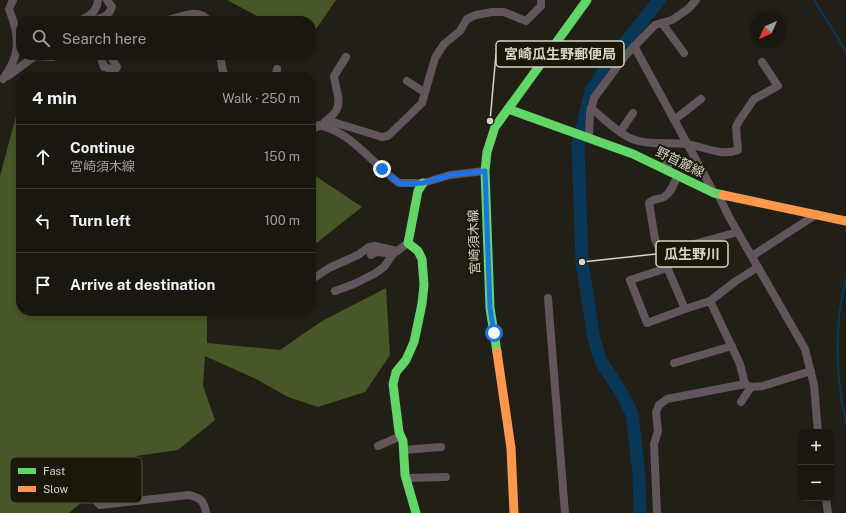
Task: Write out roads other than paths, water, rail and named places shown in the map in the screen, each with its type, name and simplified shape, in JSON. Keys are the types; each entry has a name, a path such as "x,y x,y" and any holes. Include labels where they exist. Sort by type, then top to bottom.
{"main road":[{"name":"宮崎須木線","path":"514,513 511,448 490,308 485,171 488,152 495,127 587,0"},
{"name":"野首麓線","path":"508,109 618,148 716,193 846,221"},
{"path":"416,513 406,478 403,441 399,432 393,384 396,372 406,360 414,342 414,331 422,304 424,285 422,259 418,251 408,243 418,191 423,183"}],"street":[{"path":"2,79 12,66 16,56 16,28 9,10 13,0"},
{"path":"88,16 98,7 98,0"},
{"path":"106,16 110,13 112,7 107,0"},
{"path":"587,136 594,98 634,46 655,25 672,20 688,9 696,0"},
{"path":"316,127 333,122 382,137 388,136 422,103 435,58 444,44 460,31 467,20 476,14 504,12 526,21 541,6 541,1"},
{"path":"186,16 195,14 204,16"},
{"path":"662,23 684,53"},
{"path":"634,46 687,144 805,349 814,385 818,429"},
{"path":"321,125 336,112 338,95 334,76 346,57"},
{"path":"2,79 12,74 30,60"},
{"path":"102,60 104,67 115,70 117,67 113,60"},
{"path":"221,60 223,72"},
{"path":"591,108 629,138 647,142 687,144 710,150 733,152 738,150 736,127 739,121 754,99 778,86 762,62"},
{"path":"408,81 424,92"},
{"path":"674,120 701,99"},
{"path":"618,148 621,133 633,113"},
{"path":"316,124 336,131 350,140 399,183 423,183 450,175 485,171"},
{"path":"662,143 669,171"},
{"path":"678,175 670,192 664,197 652,200 649,203 655,239 685,309"},
{"path":"752,256 817,214"},
{"path":"661,253 738,232"},
{"path":"335,290 354,284 374,274 384,267 395,252 408,243"},
{"path":"316,277 329,268 358,255 369,247 375,246 395,252"},
{"path":"371,254 377,252 395,252"},
{"path":"667,268 630,280 647,324 685,309 710,302 736,281 758,267"},
{"path":"548,298 565,513"},
{"path":"710,302 732,346 748,385 741,402"},
{"path":"674,363 732,346"},
{"path":"657,513 654,444 658,432 656,412 659,405 667,400 748,385 763,386 811,371"},
{"path":"378,446 401,436"},
{"path":"404,450 441,447"},
{"path":"406,478 446,477"},
{"path":"142,500 189,495 198,497 204,502 206,513"},
{"path":"826,501 828,513"},
{"path":"98,503 100,505 118,503"}],"waterway":[{"path":"640,513 639,474 632,414 622,394 601,361 594,339 582,262 578,145 591,91 610,62 659,0"},
{"path":"814,0 846,51"},
{"path":"846,278 839,314 837,350 842,404 846,422"}],"place":[{"name":"宮崎瓜生野郵便局","path":"490,121"},
{"name":"瓜生野川","path":"582,262"}]}
